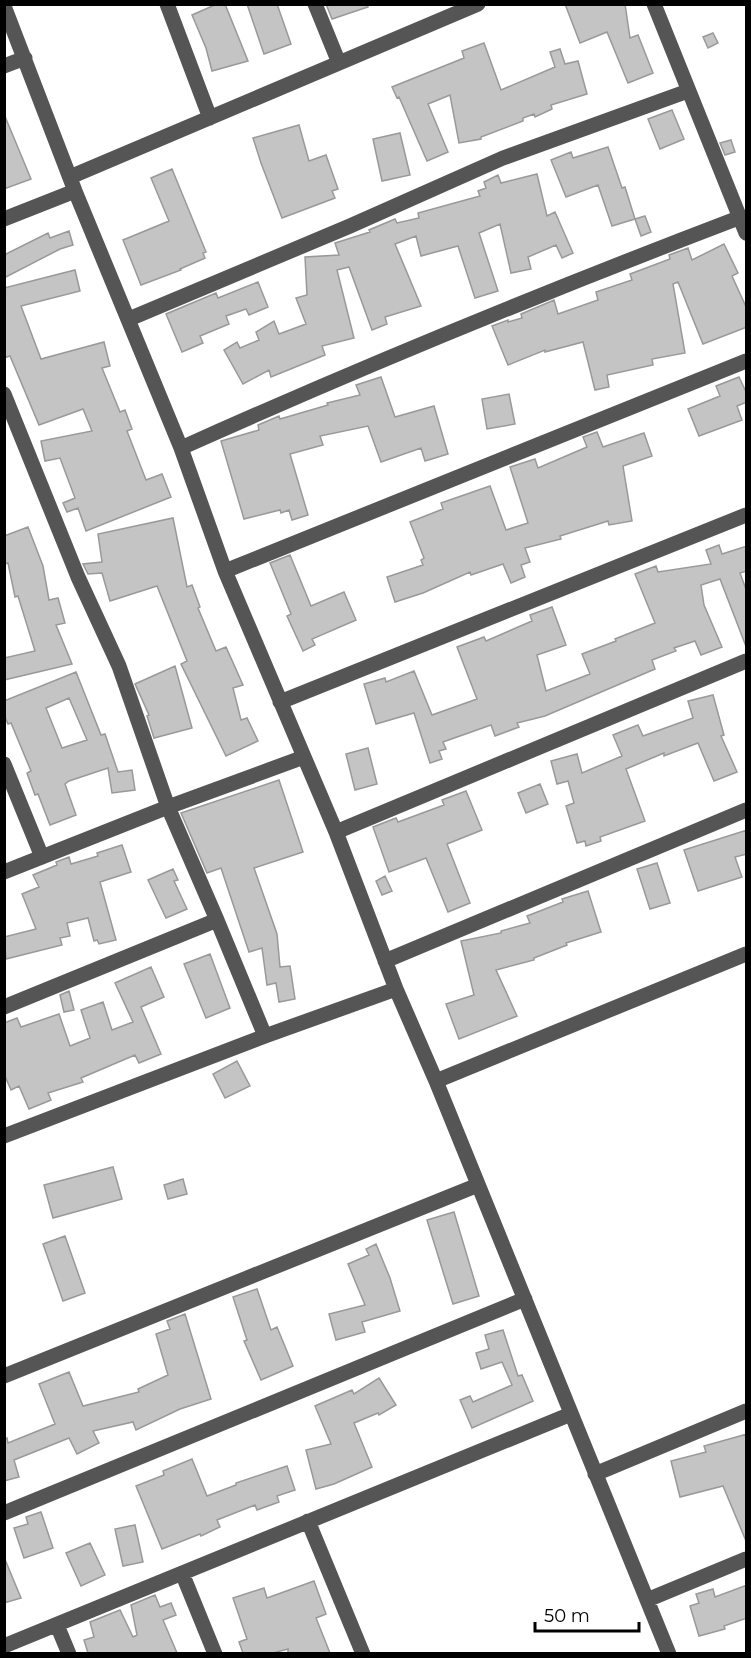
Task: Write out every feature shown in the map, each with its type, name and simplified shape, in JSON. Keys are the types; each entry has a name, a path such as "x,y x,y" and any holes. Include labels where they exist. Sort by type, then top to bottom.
{"street":[{"path":"167,4 210,118"},
{"path":"315,4 339,63"},
{"path":"4,219 210,118 462,8 478,4"},
{"path":"654,4 747,232"},
{"path":"4,6 73,184 181,448 225,571 336,832 396,989 436,1081 669,1653"},
{"path":"4,66 25,58"},
{"path":"129,319 350,226 503,158 688,91"},
{"path":"181,448 313,389 474,322 741,217"},
{"path":"225,571 747,361"},
{"path":"4,394 78,577 119,666 168,807 266,1036"},
{"path":"280,702 747,515"},
{"path":"336,832 747,661"},
{"path":"4,872 168,807 304,757"},
{"path":"4,765 42,857"},
{"path":"385,961 747,810"},
{"path":"4,1007 217,920"},
{"path":"436,1081 747,954"},
{"path":"4,1136 396,989"},
{"path":"4,1376 478,1185"},
{"path":"4,1513 525,1299"},
{"path":"595,1473 747,1411"},
{"path":"4,1646 571,1414"},
{"path":"308,1521 363,1653"},
{"path":"647,1600 747,1559"},
{"path":"182,1574 215,1653"},
{"path":"57,1625 69,1653"}],"building":[{"path":"217,4 225,4 248,61 212,71 206,48 192,15"},
{"path":"247,4 277,4 291,44 264,54"},
{"path":"326,4 368,4 368,7 332,19"},
{"path":"565,4 625,4 630,38 638,35 653,73 628,83 607,32 580,43"},
{"path":"713,33 718,43 708,48 703,37"},
{"path":"484,43 501,90 555,67 550,52 560,49 565,64 578,61 587,94 551,105 552,109 535,117 534,114 523,118 523,121 481,137 481,139 459,143 450,95 428,104 448,152 427,161 399,97 397,98 392,87 464,58 462,51"},
{"path":"672,110 684,139 660,149 648,119"},
{"path":"4,114 31,179 4,189"},
{"path":"299,125 309,161 326,155 338,189 332,191 335,198 282,218 253,138"},
{"path":"400,133 410,175 382,181 373,139"},
{"path":"731,140 735,152 725,155 720,143"},
{"path":"608,147 622,188 625,187 635,219 612,226 598,185 566,197 551,160 571,152 573,158"},
{"path":"172,169 206,252 203,253 205,258 141,285 123,240 169,221 151,178"},
{"path":"537,174 547,216 555,212 573,253 562,258 556,245 528,257 531,269 511,273 500,224 479,233 498,291 475,298 458,246 421,256 416,236 395,244 421,306 385,317 387,324 372,330 349,267 337,270 354,338 322,346 325,355 271,377 269,370 243,384 224,350 237,342 240,348 259,340 256,332 274,321 279,334 306,324 296,298 307,295 305,257 339,255 335,243 370,232 369,230 395,219 397,223 419,218 418,213 480,196 478,191 486,188 484,182 498,175 501,183"},
{"path":"645,216 651,232 641,236 635,219"},
{"path":"69,231 73,245 60,249 4,278 4,255 48,233 50,238"},
{"path":"724,244 738,273 732,276 747,309 747,327 703,344 678,282 673,284 685,353 652,359 653,365 607,375 609,387 595,390 583,342 545,352 545,350 508,365 492,326 522,318 521,314 554,300 558,314 598,300 596,292 632,280 630,274 670,259 669,255 688,248 692,260"},
{"path":"75,270 80,291 21,306 41,359 104,342 110,366 102,368 120,412 125,410 132,429 127,431 146,480 162,474 171,497 86,531 78,508 67,512 63,503 75,498 60,458 45,461 41,441 92,431 83,409 39,425 10,356 4,358 4,288"},
{"path":"258,282 268,307 249,315 246,309 226,316 229,324 200,336 203,343 182,352 166,314 216,293 218,298"},
{"path":"381,377 395,417 434,406 448,454 425,461 421,448 381,462 368,426 320,436 323,445 290,454 308,515 292,520 289,510 281,513 280,510 244,519 221,441 259,430 258,425 279,416 280,419 328,405 327,403 360,395 356,385"},
{"path":"739,377 747,394 747,402 737,406 742,420 699,436 688,409 720,396 716,386"},
{"path":"509,394 515,424 487,429 482,399"},
{"path":"597,432 603,447 644,433 652,456 623,466 632,521 609,525 608,521 560,536 561,539 525,548 530,562 521,565 525,577 511,583 503,564 471,575 470,572 423,593 395,602 387,577 423,565 421,560 424,558 410,522 443,509 441,503 490,486 506,530 528,523 510,467 535,459 538,468 587,447 583,437"},
{"path":"173,518 187,587 192,585 200,607 198,608 216,651 226,647 243,685 233,688 241,720 247,718 258,741 226,756 181,664 187,661 157,586 110,601 102,573 88,574 83,564 102,562 98,534"},
{"path":"28,527 43,566 49,600 58,598 65,623 56,625 72,664 4,680 4,658 35,651 18,596 15,597 8,563 4,564 4,536"},
{"path":"719,545 722,554 747,546 747,571 740,573 747,592 747,649 720,579 701,585 704,605 722,647 701,655 695,641 674,648 676,651 652,660 655,669 545,716 517,723 519,727 495,736 491,725 443,742 446,749 439,751 442,759 430,763 414,713 376,724 364,684 385,678 386,682 414,671 432,715 477,699 457,647 484,637 486,641 532,621 530,615 552,607 566,645 537,655 546,691 590,674 582,654 655,623 635,574 656,566 658,572 711,564 706,550"},
{"path":"290,555 311,606 344,592 356,620 312,639 315,645 303,651 287,616 291,614 270,563"},
{"path":"175,666 192,728 154,738 147,716 149,715 135,684"},
{"path":"76,672 101,735 105,734 118,772 132,770 135,790 112,793 108,768 69,781 65,784 76,815 50,825 38,794 35,795 27,773 31,771 11,723 8,724 4,715 4,701","holes":["69,698 87,740 62,748 46,708"]},
{"path":"713,695 724,735 721,736 737,772 714,781 698,743 664,756 664,753 626,769 645,821 600,837 601,841 586,846 585,841 577,843 566,806 574,803 568,781 557,784 551,761 577,754 582,773 622,756 613,735 638,725 643,736 693,718 688,701"},
{"path":"368,748 377,784 355,790 346,754"},
{"path":"279,780 303,852 254,868 277,934 280,967 290,966 295,999 279,1002 276,983 267,985 262,948 249,952 221,868 207,873 181,813"},
{"path":"540,784 548,804 526,813 518,793"},
{"path":"466,791 482,830 447,844 470,903 448,912 426,858 389,872 373,827 396,818 398,822 444,805 442,800"},
{"path":"747,830 747,854 735,857 742,877 698,891 684,850"},
{"path":"122,845 131,872 100,882 116,940 99,944 97,940 94,941 88,918 67,923 70,936 60,938 62,945 6,959 4,937 36,929 22,894 39,887 33,875 69,857 71,864 98,856 97,853"},
{"path":"657,863 670,903 650,909 637,869"},
{"path":"173,869 178,880 174,881 187,909 166,918 148,880"},
{"path":"385,876 392,891 382,895 376,881"},
{"path":"588,891 601,932 566,943 567,945 534,958 534,960 496,970 517,1016 459,1039 446,1004 474,995 461,941 501,933 501,931 530,923 527,916 563,902 562,899"},
{"path":"210,954 230,1008 206,1018 184,964"},
{"path":"151,967 164,997 141,1007 161,1054 139,1063 135,1055 81,1078 83,1082 48,1093 51,1100 29,1109 19,1086 11,1090 4,1074 4,1023 17,1018 21,1027 59,1014 70,1046 90,1038 81,1010 103,1002 112,1030 133,1022 115,983"},
{"path":"69,991 74,1010 64,1012 60,995"},
{"path":"237,1061 250,1086 225,1098 213,1074"},
{"path":"113,1167 122,1199 53,1218 44,1185"},
{"path":"183,1179 187,1194 168,1199 164,1185"},
{"path":"454,1212 479,1296 453,1304 427,1220"},
{"path":"65,1236 85,1293 63,1301 43,1244"},
{"path":"376,1244 400,1311 362,1322 365,1332 336,1340 329,1314 365,1305 348,1264 369,1255 366,1249"},
{"path":"257,1289 271,1330 277,1327 293,1366 261,1380 244,1341 247,1340 233,1297"},
{"path":"185,1314 211,1399 180,1409 136,1430 133,1422 93,1431 99,1443 77,1454 69,1438 14,1460 19,1477 4,1481 4,1439 7,1438 8,1443 55,1424 39,1384 69,1372 83,1406 139,1392 138,1389 168,1375 156,1334 170,1329 167,1321"},
{"path":"503,1330 518,1376 522,1375 533,1401 472,1428 460,1400 470,1396 473,1402 512,1385 502,1362 481,1369 476,1353 489,1349 485,1335"},
{"path":"379,1378 396,1405 379,1415 378,1413 354,1423 372,1467 334,1484 316,1489 306,1450 331,1444 315,1406 352,1390 354,1394"},
{"path":"747,1434 746,1541 723,1486 680,1497 671,1461 706,1452 704,1446"},
{"path":"192,1459 207,1496 236,1485 236,1483 287,1466 295,1490 277,1496 279,1502 257,1510 255,1505 217,1520 220,1527 162,1549 136,1486 164,1475 163,1471"},
{"path":"41,1512 53,1548 24,1558 14,1528 28,1524 26,1517"},
{"path":"135,1525 143,1562 123,1566 115,1529"},
{"path":"90,1543 105,1575 81,1586 66,1553"},
{"path":"4,1557 21,1598 4,1603"},
{"path":"314,1581 326,1614 316,1618 330,1653 288,1653 288,1649 273,1653 243,1653 239,1642 247,1639 233,1598 264,1588 267,1598"},
{"path":"747,1585 747,1618 724,1626 725,1629 699,1636 690,1606 699,1603 696,1594 713,1589 715,1597"},
{"path":"155,1595 160,1607 171,1603 176,1615 163,1620 177,1653 88,1653 84,1640 94,1637 90,1622 120,1610 133,1637 137,1635 131,1605"}]}
